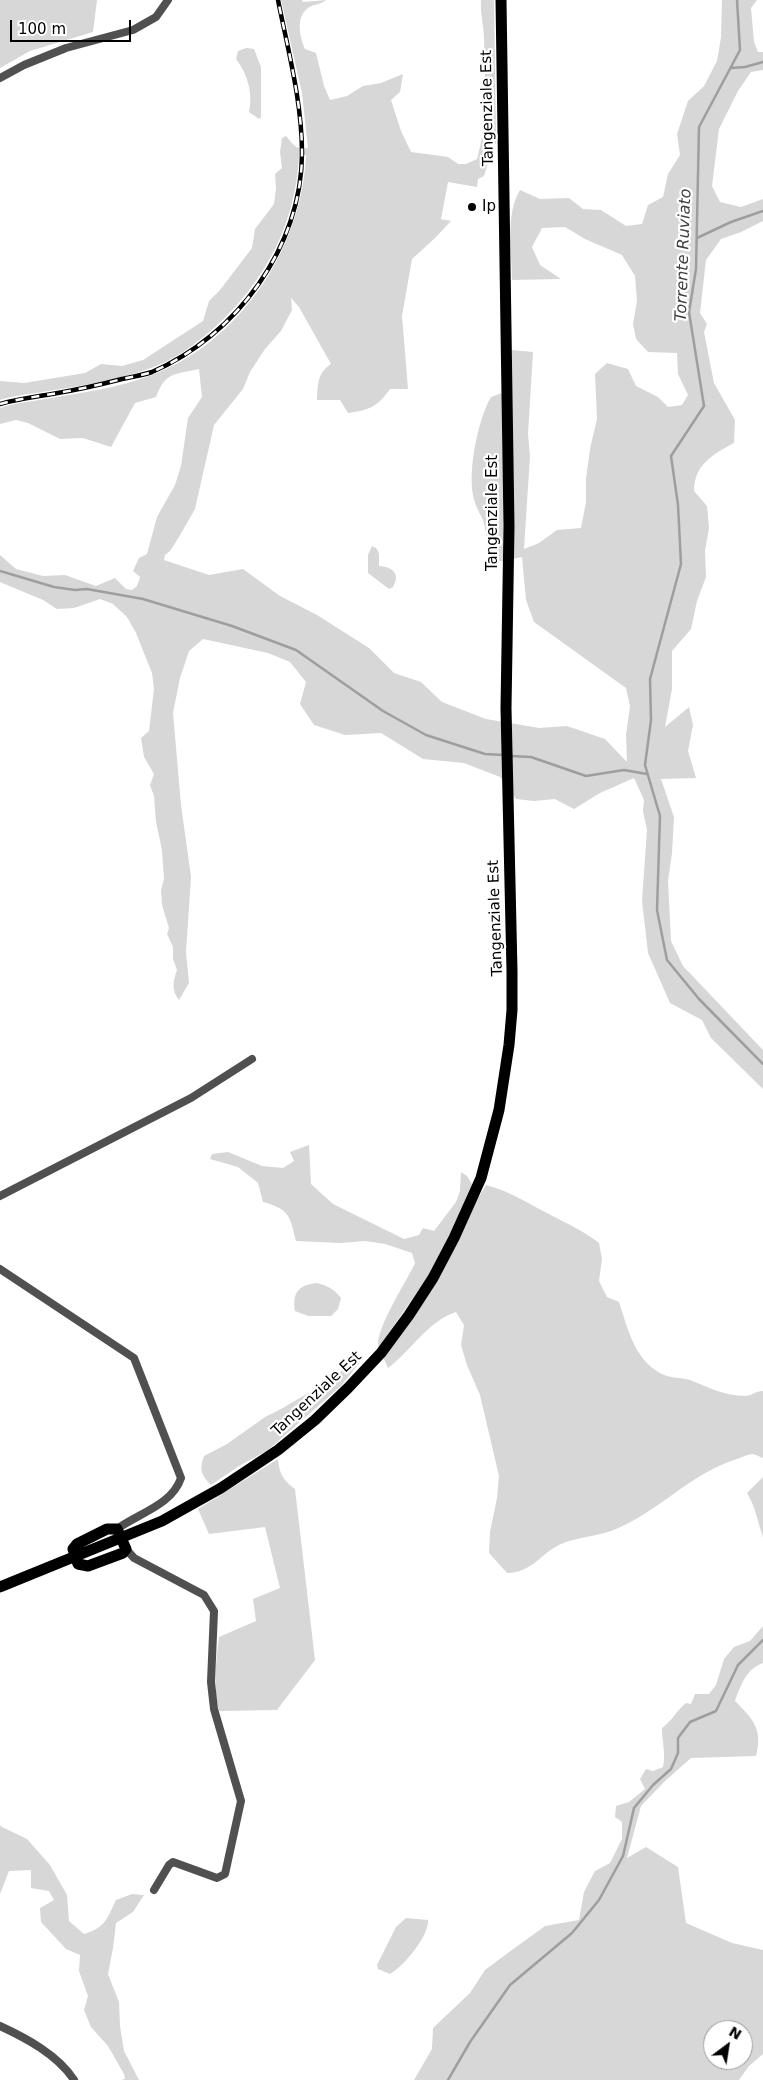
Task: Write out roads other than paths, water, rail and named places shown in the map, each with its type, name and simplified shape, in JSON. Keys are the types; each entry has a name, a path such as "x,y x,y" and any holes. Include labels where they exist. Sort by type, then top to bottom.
{"main road":[{"name":"Tangenziale Est","path":"0,1587 122,1538 186,1508 221,1488 278,1450 315,1420 381,1353 403,1323 437,1270 454,1238 481,1178 499,1110 512,1010 506,708 509,526 501,0"}],"street":[{"path":"0,78 24,65 66,48 133,30 156,17 168,0"},
{"path":"0,1196 183,1102 252,1059"},
{"path":"0,1268 134,1358 180,1478 173,1492 122,1538 134,1558 204,1595 214,1611 211,1682 214,1709 241,1801 225,1874 217,1878 173,1862 169,1865 154,1890"},
{"path":"0,2026 36,2046 74,2080"}],"waterway":[{"name":"Torrente Ruviato","path":"737,0 740,50 699,127 696,269 689,312 704,406 671,456 678,505 681,564 650,679 651,720 645,765 660,816 657,910 667,960 699,999 763,1064"},
{"path":"731,68 745,67 763,62"},
{"path":"697,238 731,222 763,211"},
{"path":"0,571 54,587 75,590 87,589 143,599 232,626 296,650 383,711 426,735 485,754 503,755"},
{"path":"511,756 531,757 586,776 624,770 647,774"},
{"name":"Torrente Ruviato","path":"448,2080 470,2042 510,1985 572,1933 599,1900 623,1856 634,1808 653,1785 671,1769 678,1753 678,1738 690,1722 716,1711 738,1665 763,1640"}],"railway":[{"path":"0,404 152,372 183,356 211,336 236,312 258,284 277,254 290,222 299,188 302,153 297,95 278,0"}],"place":[{"name":"Ip","path":"472,207"}]}
